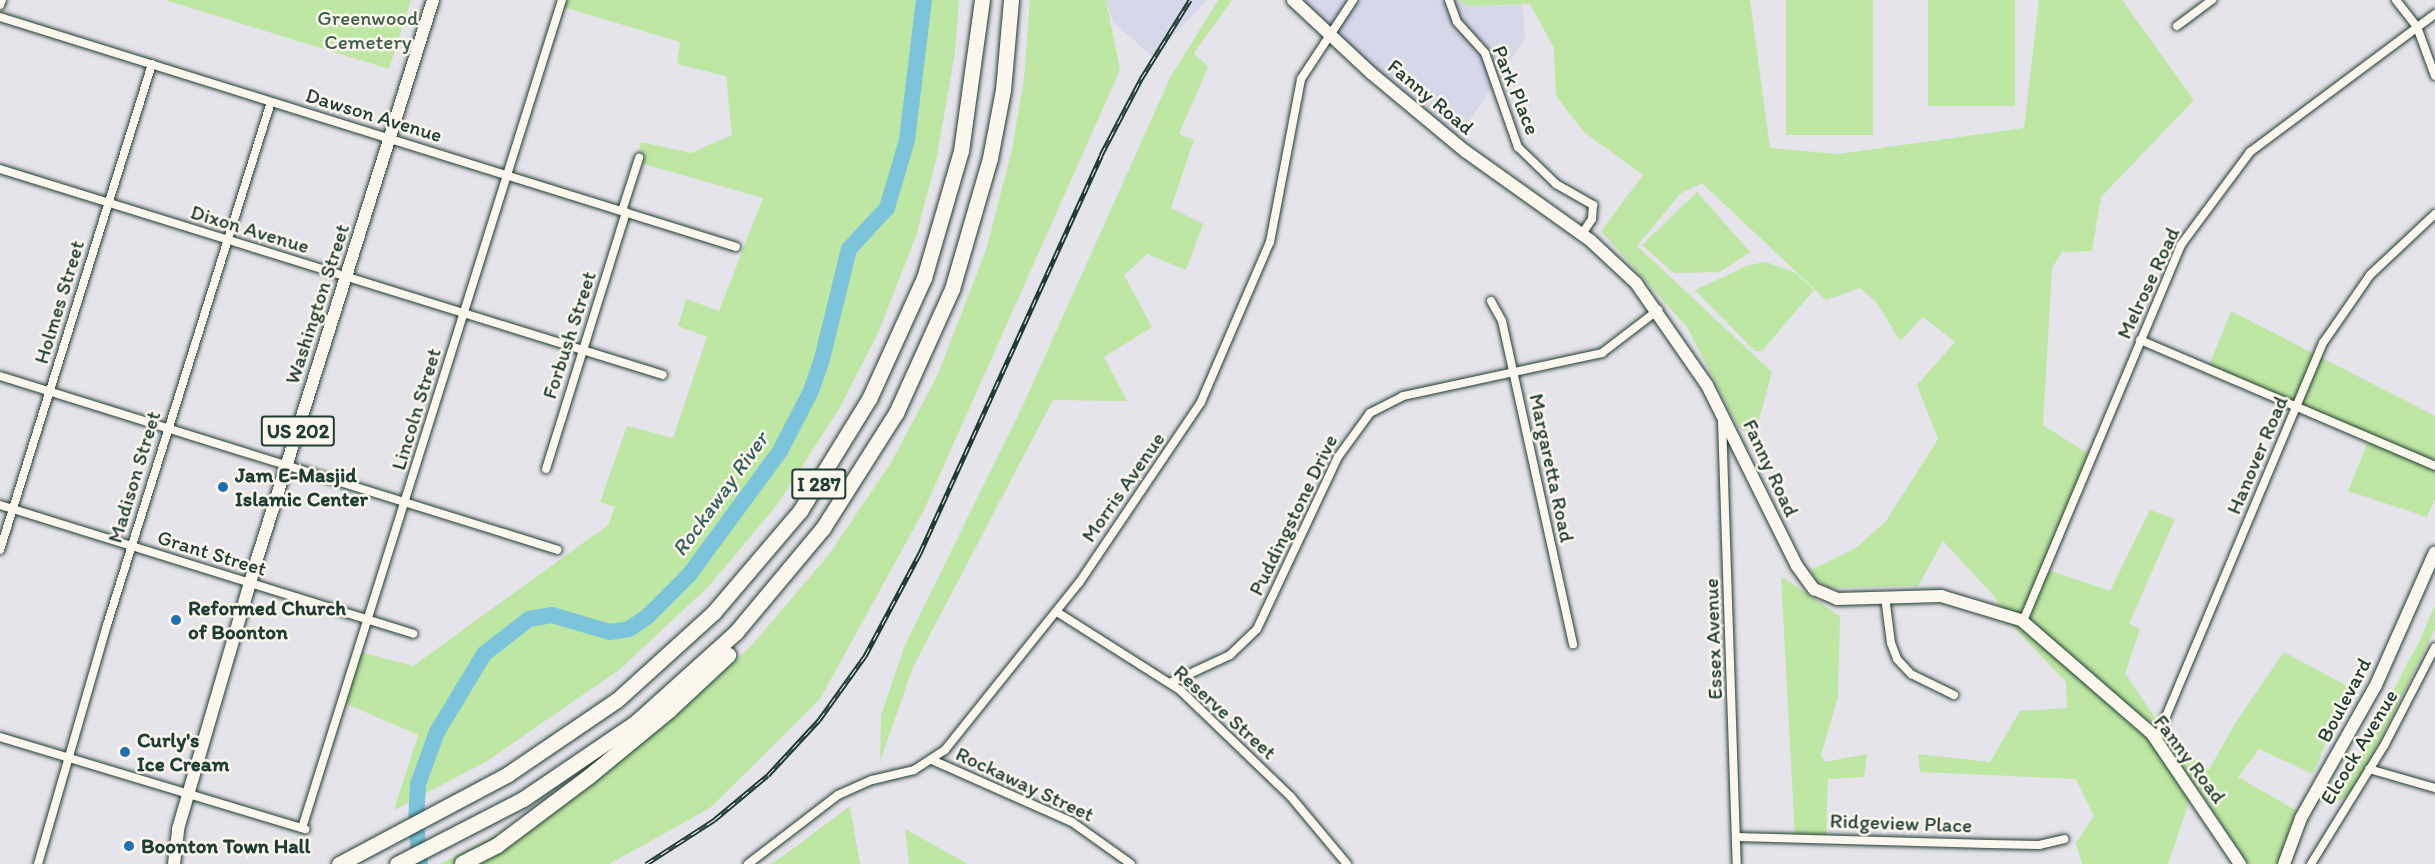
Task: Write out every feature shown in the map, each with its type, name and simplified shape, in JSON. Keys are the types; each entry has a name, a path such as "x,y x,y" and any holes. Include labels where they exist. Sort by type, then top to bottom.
{"highway":[{"name":"I 287","path":"339,864 431,816 535,757 643,679 738,587 819,483 885,369 935,247 968,120 982,0"},
{"name":"I 287","path":"398,864 551,782 617,736 687,680 774,590 862,471 926,351 963,256 997,125 1011,0"},
{"path":"461,864 513,834 589,776 719,664 792,582 862,471"}],"main road":[{"name":"Washington Street","path":"174,864 176,842 250,584 433,0"},
{"name":"Fanny Road","path":"1293,0 1330,36 1466,151 1582,234 1614,261 1658,310 1722,412 1797,566 1810,585 1837,599 1941,596 1990,608 2023,621 2156,740 2240,864"},
{"name":"Boulevard","path":"2284,864 2301,819 2376,686 2435,552"}],"street":[{"path":"0,5 2,0"},
{"name":"Lincoln Street","path":"189,795 304,829 562,0"},
{"name":"Morris Avenue","path":"748,864 838,795 872,780 914,770 932,760 954,742 1057,612 1201,402 1270,242 1299,84 1353,0"},
{"name":"Park Place","path":"1449,0 1454,18 1485,54 1518,147 1556,184 1593,205 1592,219 1582,234"},
{"path":"2177,26 2212,0"},
{"path":"2396,0 2417,27 2435,76"},
{"name":"Melrose Road","path":"2023,621 2181,245 2250,152 2435,14"},
{"name":"Dawson Avenue","path":"0,17 736,248"},
{"name":"Holmes Street","path":"0,550 152,64"},
{"name":"Madison Street","path":"38,864 131,547 271,102"},
{"name":"Forbush Street","path":"546,469 639,158"},
{"name":"Dixon Avenue","path":"0,169 582,352 663,375"},
{"name":"Hanover Road","path":"2156,740 2323,343 2343,312 2384,261 2435,214"},
{"name":"Margaretta Road","path":"1491,301 1503,321 1573,644"},
{"name":"Puddingstone Drive","path":"1170,683 1230,655 1257,629 1338,457 1370,413 1403,396 1513,370 1602,353 1631,334 1658,310"},
{"path":"2140,340 2435,466"},
{"path":"0,376 558,550"},
{"name":"Essex Avenue","path":"1722,412 1737,864"},
{"name":"Grant Street","path":"0,505 413,633"},
{"path":"1885,597 1891,643 1898,659 1911,674 1954,695"},
{"name":"Reserve Street","path":"1057,612 1170,683 1277,783 1346,864"},
{"name":"Elcock Avenue","path":"2311,864 2369,769 2435,647"},
{"path":"0,737 189,795"},
{"name":"Rockaway Street","path":"932,760 1072,822 1131,864"},
{"path":"2369,769 2435,788"},
{"name":"Ridgeview Place","path":"1737,837 2039,845 2064,839"}],"shaded area":[{"path":"1106,0 1207,0 1153,57 1113,22"},
{"path":"1291,0 1458,0 1467,6 1523,5 1525,39 1454,143"}],"green space":[{"name":"Greenwood Cemetery","path":"165,0 411,0 389,69"},
{"path":"561,0 959,0 955,53 936,161 916,236 879,331 839,409 777,505 708,587 619,670 487,761 394,810 418,735 340,701 357,651 413,666 608,525 615,507 600,502 627,426 673,438 707,337 678,326 686,299 719,311 763,198 636,162 641,142 691,153 732,135 726,76 677,64 680,42 560,6"},
{"path":"1030,0 1106,0 1120,70 924,510 820,699 710,808 609,864 440,864 523,822 587,783 677,715 752,645 830,553 892,461 938,374 986,250 1012,150 1024,78"},
{"path":"1218,0 1232,0 1194,53 1208,67 1179,134 1194,140 1171,208 1203,224 1186,270 1147,254 1124,275 1152,327 1104,357 1127,401 1053,400 913,667 880,762 881,715 905,645 1024,403 1170,78"},
{"path":"1458,0 1750,0 1770,148 1838,154 2024,128 2039,0 2122,0 2194,100 2101,197 2092,251 2062,252 2052,268 2043,425 2090,455 2046,569 2110,591 2150,510 2175,519 2129,624 2140,629 2125,673 2172,743 2209,770 2236,722 2284,652 2349,687 2313,774 2259,749 2238,777 2297,811 2277,864 2248,864 2195,784 2168,864 2082,864 2076,843 2094,816 2076,779 1920,772 1918,754 1990,762 2020,711 2067,708 2066,682 2014,628 1994,596 1943,541 1918,586 1830,588 1816,580 1811,570 1856,548 1886,521 1938,439 1917,385 1955,342 1923,317 1900,341 1876,302 1860,288 1826,300 1702,183 1681,193 1637,246 1772,372 1755,435 1739,428 1687,327 1601,231 1643,175 1584,132 1556,96 1554,48 1530,4 1467,6"},
{"path":"1786,0 1873,0 1873,135 1786,135"},
{"path":"1928,0 2015,0 2015,106 1928,106"},
{"path":"1697,192 1750,252 1720,272 1674,273 1642,245"},
{"path":"1766,262 1796,273 1814,290 1762,351 1755,351 1695,290 1749,265"},
{"path":"2231,311 2435,416 2435,499 2427,517 2348,491 2369,439 2208,368"},
{"path":"1781,576 1840,616 1838,697 1821,755 1825,762 1867,754 1864,777 1828,779 1826,839 1795,838"},
{"path":"2435,605 2435,629 2356,789 2331,807 2419,642"},
{"path":"850,806 860,864 771,864 782,857"},
{"path":"905,829 968,864 909,864"}],"waterway":[{"name":"Rockaway River","path":"420,864 416,823 418,784 437,732 484,654 529,619 552,615 610,632 629,629 647,617 689,575 780,451 811,391 822,359 849,249 887,208 907,140 924,0"}],"railway":[{"path":"646,864 714,820 768,775 819,720 865,656 920,553 1101,155 1141,79 1190,0"}],"place":[{"name":"Jam E-Masjid Islamic Center","path":"223,487"},
{"name":"Reformed Church of Boonton","path":"176,620"},
{"name":"Curly's Ice Cream","path":"125,752"},
{"name":"Boonton Town Hall","path":"129,846"}]}
